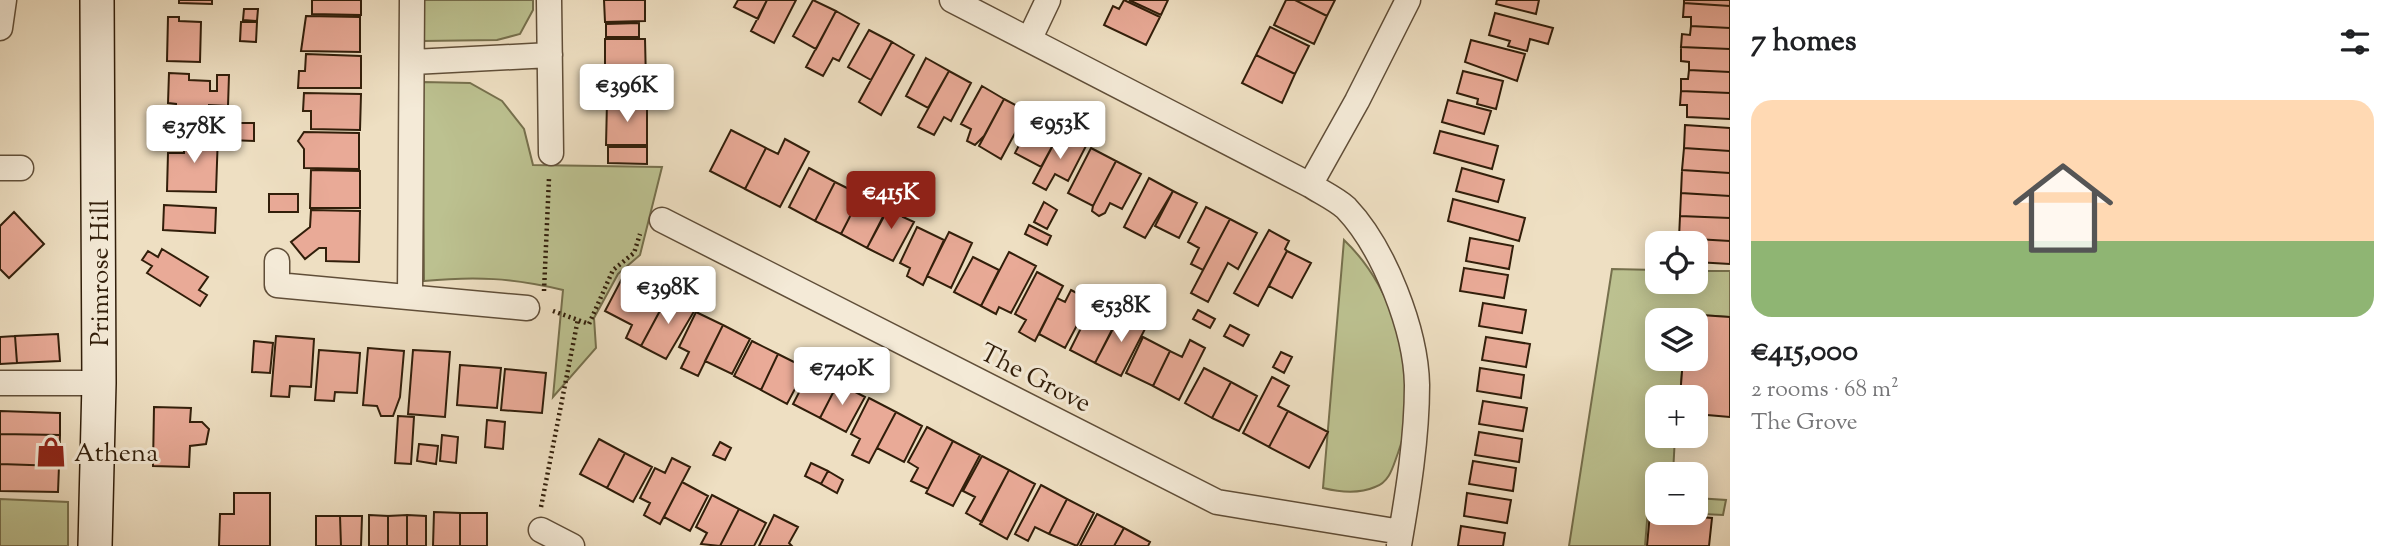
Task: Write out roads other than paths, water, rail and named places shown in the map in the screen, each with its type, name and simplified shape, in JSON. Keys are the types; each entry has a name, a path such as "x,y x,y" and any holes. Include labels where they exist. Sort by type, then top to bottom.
{"main road":[{"name":"Primrose Hill","path":"95,546 99,383 97,0"}],"street":[{"path":"0,28 4,0"},
{"path":"410,296 412,0"},
{"path":"549,0 551,153"},
{"name":"The Grove","path":"662,220 1217,502 1400,539 1415,436 1417,382 1405,320 1392,278 1369,237 1344,206 1310,185 952,0"},
{"path":"1030,38 1048,0"},
{"path":"1310,185 1408,0"},
{"path":"412,62 550,55"},
{"path":"277,261 277,285 410,296 536,302"},
{"path":"0,383 99,383"},
{"path":"540,522 572,546"}],"place":[{"name":"Athena","path":"51,452"}]}
